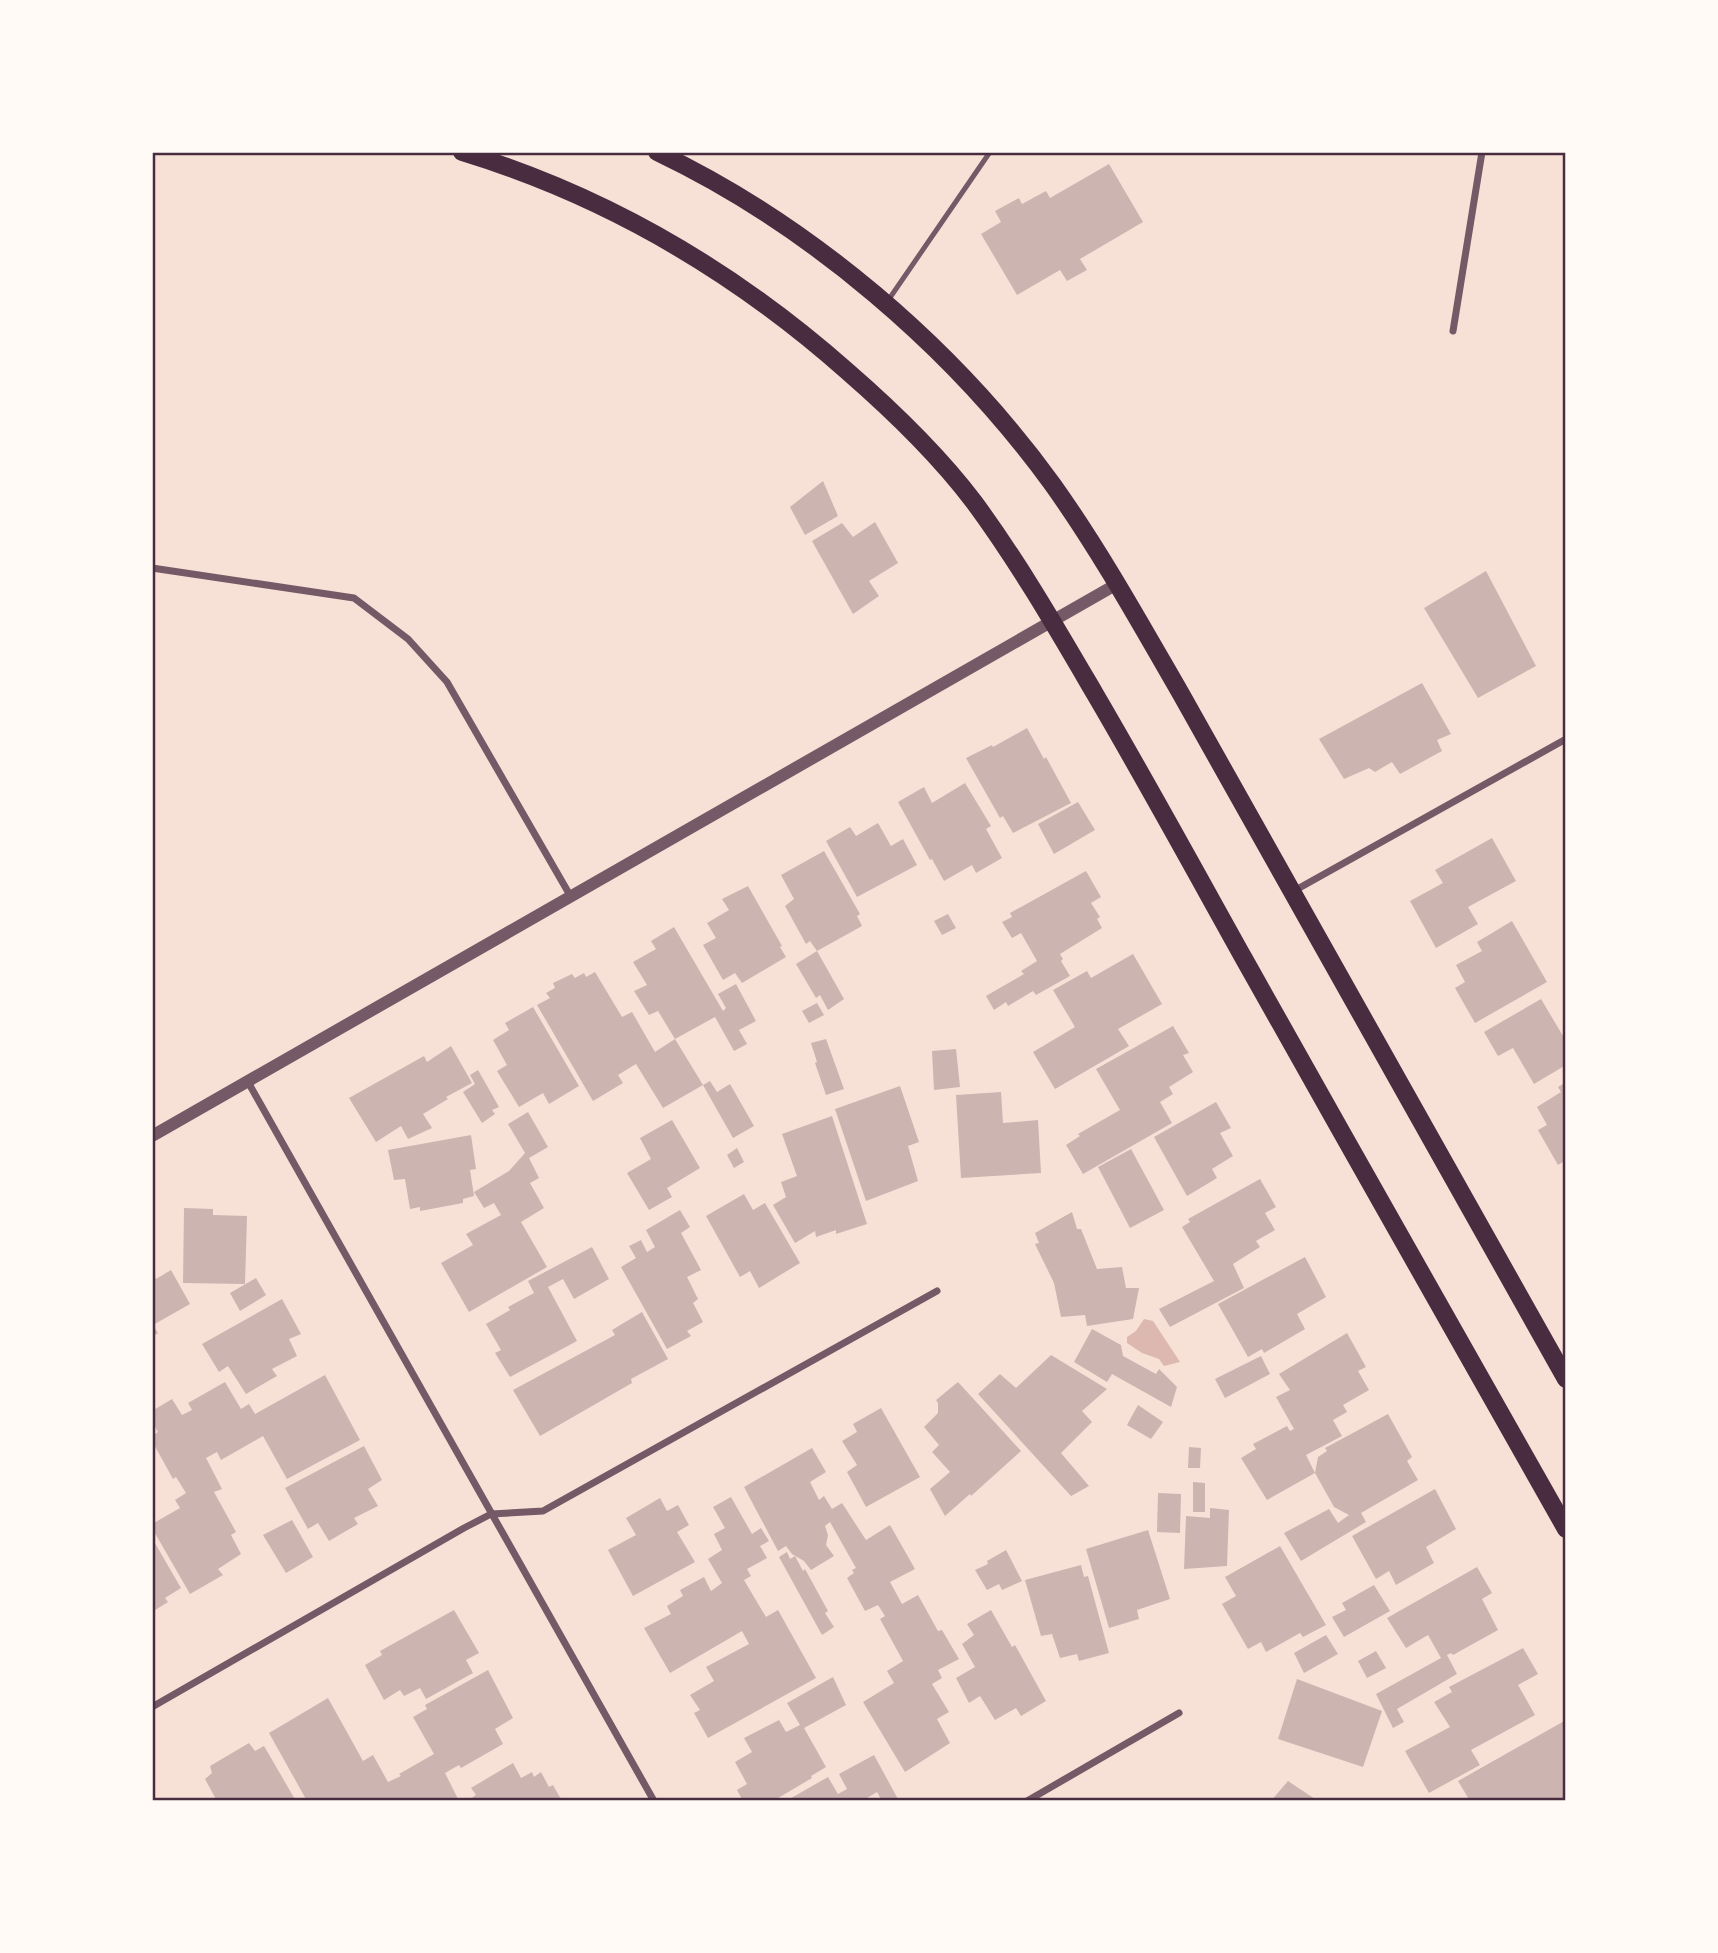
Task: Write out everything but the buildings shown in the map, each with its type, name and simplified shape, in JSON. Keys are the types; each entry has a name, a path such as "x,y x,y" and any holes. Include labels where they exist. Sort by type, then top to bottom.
{"main road":[{"path":"462,152 509,167 604,207 677,245 762,301 874,394 930,449 972,500 1052,621 1162,808 1566,1529"},
{"path":"657,152 766,215 824,254 885,304 926,341 1014,435 1053,485 1117,584 1566,1379"}],"street":[{"path":"1452,331 1482,152"},
{"path":"152,568 354,598 408,639 447,682 571,897"},
{"path":"152,1136 1117,584"},
{"path":"1292,892 1566,738"},
{"path":"248,1082 654,1801"},
{"path":"152,1707 491,1514 543,1511 937,1291"},
{"path":"1027,1801 1180,1713"}],"lane":[{"path":"885,304 990,152"}],"shaded area":[{"path":"1144,1319 1153,1321 1180,1362 1164,1366 1159,1359 1142,1353 1127,1343 1127,1337 1136,1331"}]}
